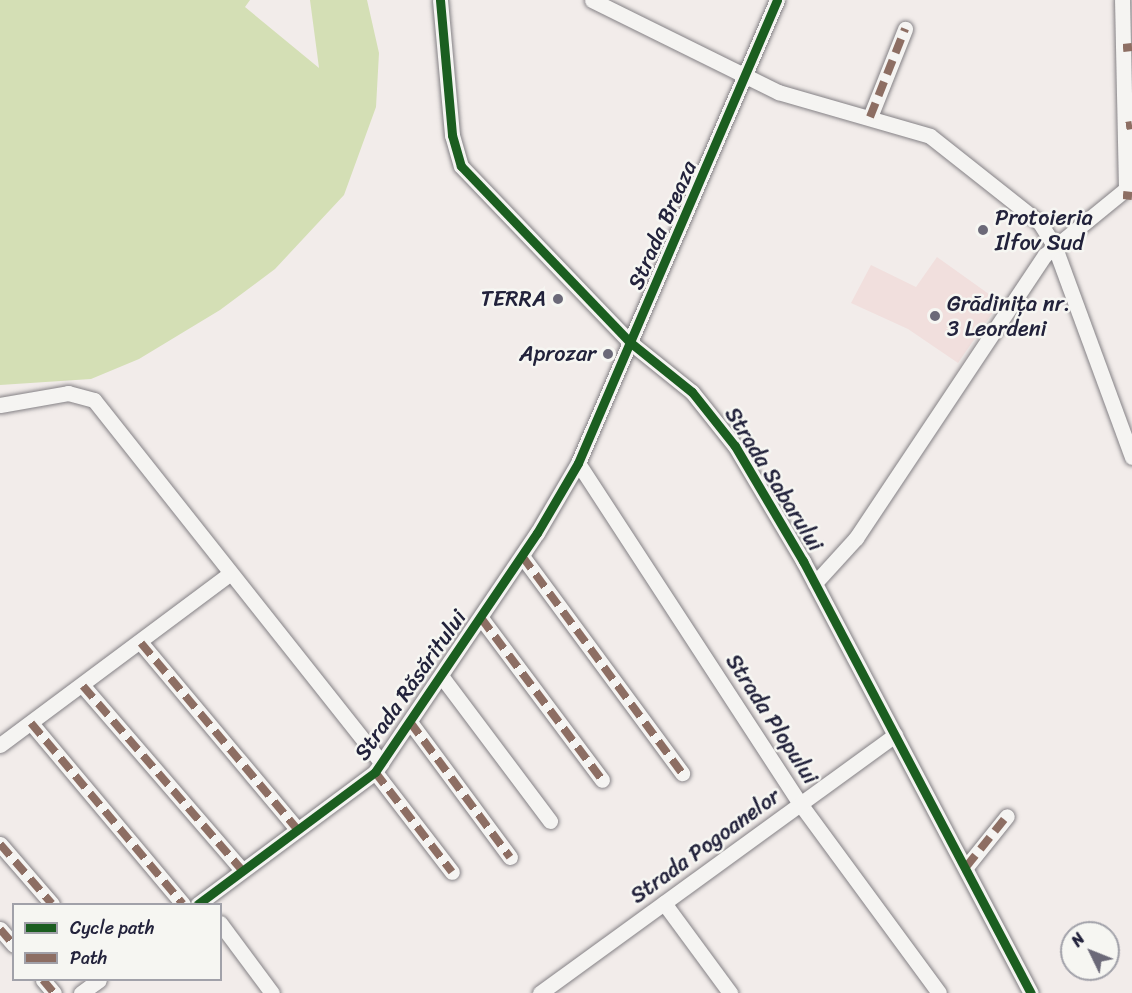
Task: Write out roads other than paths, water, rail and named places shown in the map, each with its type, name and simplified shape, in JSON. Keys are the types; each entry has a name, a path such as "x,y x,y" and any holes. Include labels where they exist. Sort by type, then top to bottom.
{"street":[{"name":"Strada Sabarului","path":"440,0 452,135 460,166 631,343 714,418 815,583 1031,993"},
{"path":"592,0 785,95 870,117 941,142 1040,223 1054,245 1132,457"},
{"name":"Strada Breaza","path":"578,464 748,76 777,0"},
{"path":"815,583 856,538 1054,245 1127,196 1128,47 1122,0"},
{"path":"870,117 905,29"},
{"name":"Strada Răsăritului","path":"0,405 68,393 94,400 379,768"},
{"name":"Strada Răsăritului","path":"203,903 296,828 379,768 522,556 578,464"},
{"name":"Strada Plopului","path":"578,464 801,805 939,993"},
{"path":"522,556 682,773"},
{"path":"0,745 83,686 228,574"},
{"path":"481,618 602,780"},
{"path":"141,642 296,828"},
{"path":"442,677 550,821"},
{"path":"83,686 242,870"},
{"path":"410,722 510,857"},
{"path":"31,723 182,903"},
{"name":"Strada Pogoanelor","path":"540,993 895,735"},
{"path":"379,768 452,872"},
{"path":"966,867 1007,816"},
{"path":"0,844 51,903"},
{"path":"664,903 730,993"},
{"path":"222,926 272,993"},
{"path":"0,929 12,943"},
{"path":"44,981 54,993"},
{"path":"81,993 98,981"}],"place":[{"name":"Protoieria Ilfov Sud","path":"983,230"},
{"name":"TERRA","path":"558,299"},
{"name":"Grădinița nr. 3 Leordeni","path":"935,316"},
{"name":"Aprozar","path":"608,354"}]}
